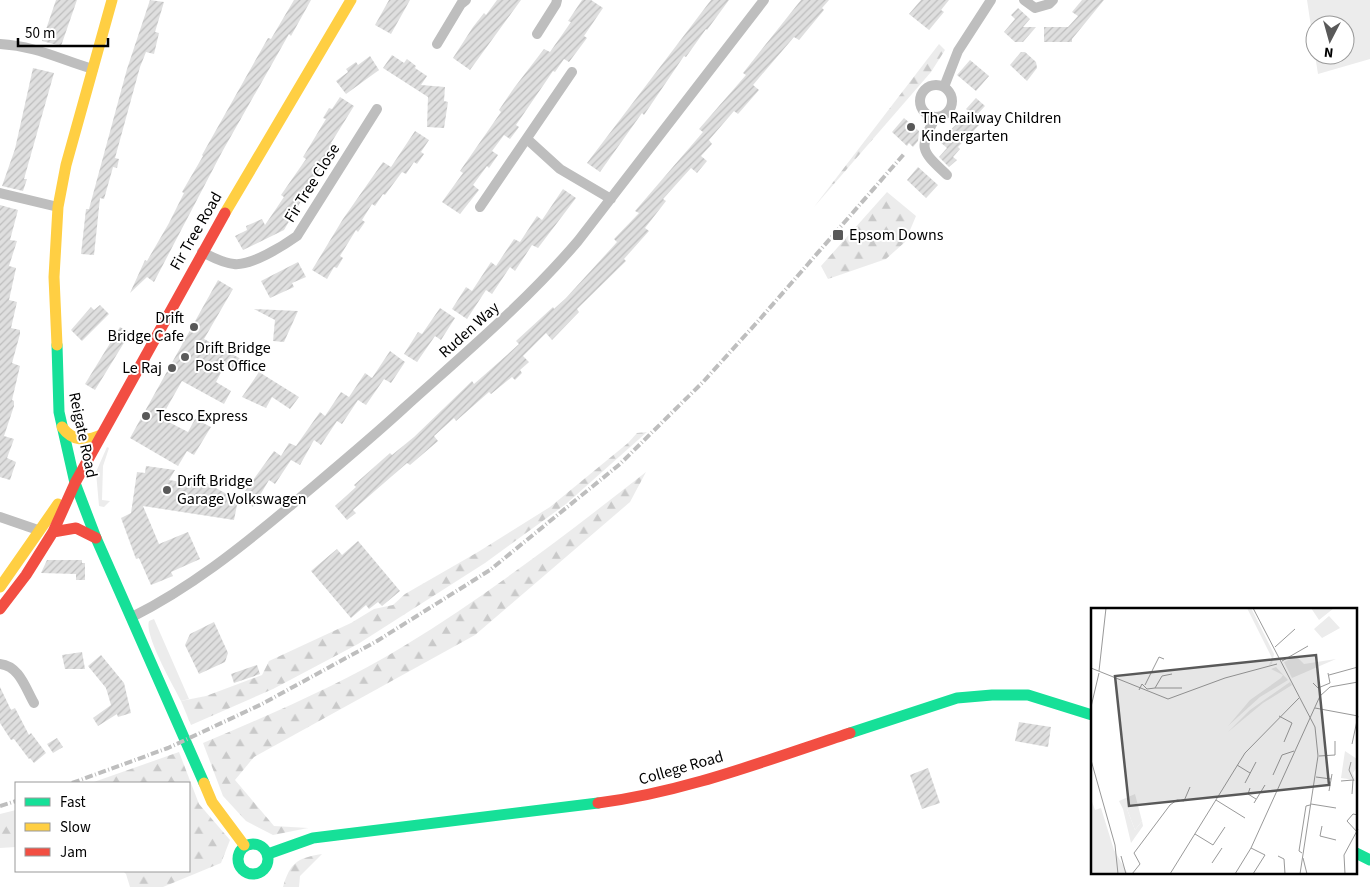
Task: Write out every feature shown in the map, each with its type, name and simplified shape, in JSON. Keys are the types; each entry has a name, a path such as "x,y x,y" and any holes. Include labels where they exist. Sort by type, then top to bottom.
{"main road":[{"name":"Reigate Road","path":"112,0 66,165 58,207 54,277 57,400 75,483 96,538 212,802 244,845"},
{"name":"Fir Tree Road","path":"0,609 26,575 53,532 75,483 202,252 351,0"},
{"path":"62,428 66,434 75,439 89,440 101,435"},
{"name":"Fir Tree Road","path":"0,587 38,530 75,483"},
{"path":"53,532 62,527 79,527 96,538"},
{"name":"College Road","path":"268,854 313,838 631,799 686,786 957,698 992,695 1028,696 1091,715"},
{"path":"254,843 262,846 268,854 268,866 259,875 247,874 240,867 240,851 244,845 254,843"},
{"path":"1358,854 1370,860"},
{"path":"259,875 262,887"}],"street":[{"path":"537,34 557,0"},
{"name":"Ruden Way","path":"132,617 170,597 248,541 372,437 546,279 611,199 764,0"},
{"path":"944,87 946,75 958,51 992,0"},
{"path":"1024,0 1036,8 1049,4 1053,0"},
{"path":"437,44 461,1"},
{"path":"0,44 21,45 42,50 66,62 93,70"},
{"path":"480,207 572,72"},
{"path":"936,117 923,110 920,98 927,88 934,85 944,87 949,93 951,103 945,113 936,117 923,145 926,155 946,175"},
{"name":"Fir Tree Close","path":"202,252 220,261 244,264 287,244 297,236 376,109"},
{"path":"527,139 560,169 611,199"},
{"path":"0,193 58,207"},
{"path":"0,517 38,530"},
{"path":"0,664 10,666 15,670 34,702"}],"green space":[{"path":"1307,0 1370,0 1370,59 1355,63 1355,15 1309,15"},
{"path":"939,44 945,50 931,72 814,207"},
{"path":"1317,65 1349,65 1318,74"},
{"path":"887,192 916,216 905,242 886,259 828,279 821,266"},
{"path":"647,432 566,504 485,563 358,644 273,689 191,725 181,701 206,696 262,675 269,661 351,623 374,609 393,605 405,594 478,552 550,507 628,443 637,433"},
{"path":"107,447 109,448 103,466 102,500 110,501 104,507 99,506 96,472"},
{"path":"646,472 630,502 475,635 254,757 235,780 274,826 308,828 273,835 246,821 223,796 203,743 280,710 355,674 404,646 497,584"},
{"path":"154,619 189,699 181,701 155,648 149,628 149,621"},
{"path":"179,752 199,804 230,840 221,863 163,887 130,887 124,872 190,872 190,782 94,782"},
{"path":"15,810 15,847 0,848 0,814"},
{"path":"322,854 300,876 299,887 283,887 289,872 296,863 306,857"}],"building":[{"path":"56,0 77,0 61,46 42,41"},
{"path":"150,0 164,2 155,32 159,33 154,54 146,52 140,67 115,158 119,159 117,168 113,167 104,199 100,198 94,255 81,254 86,209 89,209 127,69"},
{"path":"294,0 311,0 291,36 289,34 222,152 154,282 147,277 130,293 145,260 147,261 169,223 184,193 182,192 202,155 268,38 271,39"},
{"path":"389,0 410,0 391,34 375,25"},
{"path":"497,0 521,0 470,70 453,58 473,27 484,13 486,15"},
{"path":"582,0 591,0 603,8 584,36 587,38 569,62 564,59 555,72 553,71 516,125 519,127 510,139 504,135 492,151 498,155 473,185 479,190 460,214 442,202 463,173 460,171 501,112 499,110 514,88 544,49 550,52 571,22 568,21"},
{"path":"711,0 729,0 686,57 684,56 644,115 642,113 600,172 587,163"},
{"path":"801,0 829,0 822,8 824,10 799,40 794,37 753,85 759,90 738,114 734,111 709,140 712,144 701,156 707,161 697,173 691,168 663,199 666,201 645,228 649,231 624,259 626,261 577,309 579,312 552,340 546,333 523,356 529,362 520,370 522,373 515,380 512,377 491,394 489,392 456,421 454,418 434,436 438,441 410,465 407,463 353,510 356,513 347,520 335,506 356,487 354,485 390,453 392,455 414,437 472,381 474,384 519,344 516,341 553,307 554,309 566,298 617,242 614,239 639,213 635,211 703,132 699,129 746,75 743,73"},
{"path":"921,0 949,0 941,10 944,12 929,30 909,14"},
{"path":"1082,0 1104,0 1072,39 1072,42 1044,42 1044,27 1068,27 1078,16 1072,12"},
{"path":"1018,8 1030,19 1023,27 1036,27 1023,42 1015,42 1004,32 1015,19 1011,15"},
{"path":"1021,52 1025,52 1036,62 1037,68 1027,81 1010,65"},
{"path":"392,55 404,63 407,59 416,66 415,68 427,76 421,85 445,87 444,101 448,102 444,128 427,127 428,97 383,68"},
{"path":"370,56 379,70 346,94 336,81 348,72 346,69 356,62 358,65"},
{"path":"970,60 989,76 976,91 957,75"},
{"path":"33,68 54,73 24,179 27,179 23,191 2,186 15,149"},
{"path":"340,97 354,106 331,143 334,145 284,230 243,250 235,236 247,230 246,226 262,219 265,225 284,197 281,195 306,159 303,157 326,119 323,118 329,108 332,109"},
{"path":"976,98 985,106 975,117 966,109"},
{"path":"968,113 980,124 958,147 960,149 953,157 957,160 949,167 939,157 947,148 939,141"},
{"path":"904,118 919,131 918,141 913,147 909,143 907,146 892,132"},
{"path":"415,131 429,140 421,152 424,154 417,164 414,162 406,174 402,172 375,206 372,204 362,220 365,222 358,232 356,230 340,256 343,258 337,268 334,267 327,279 312,270 343,219 383,162 391,167"},
{"path":"918,167 938,185 926,198 907,180"},
{"path":"563,189 576,198 538,248 532,245 515,271 510,267 492,294 486,290 467,319 452,309 466,287 472,291 491,262 496,266 514,239 520,242 537,216 542,220"},
{"path":"0,205 18,210 10,240 17,241 9,266 16,268 9,300 17,302 11,328 20,330 12,363 20,366 12,400 14,401 14,406 4,436 14,439 7,458 16,462 10,480 0,477"},
{"path":"298,262 306,277 292,283 294,287 270,298 261,281"},
{"path":"218,280 233,289 204,339 241,359 234,370 225,365 216,382 231,391 224,404 182,381 161,418 188,432 195,419 211,427 194,455 187,451 178,466 130,438"},
{"path":"100,305 109,314 82,341 71,330 91,307 94,310"},
{"path":"440,308 455,318 441,340 435,336 417,362 404,354 418,332 422,334"},
{"path":"254,309 298,311 284,342 273,341 275,320"},
{"path":"120,327 130,333 95,390 85,384"},
{"path":"390,351 405,362 391,383 384,379 366,405 358,400 342,424 337,421 321,445 314,440 300,465 291,460 275,484 269,480 253,507 240,498 274,451 281,456 289,443 296,446 320,412 325,416 341,392 349,397 365,373 372,378"},
{"path":"259,372 299,397 290,409 272,397 266,408 242,397"},
{"path":"146,466 175,470 169,480 200,485 201,480 238,500 234,520 143,506 159,544 188,532 200,559 171,572 173,576 151,585 139,558 136,559 121,518 131,513 137,472 145,473"},
{"path":"358,541 400,591 382,606 378,602 369,609 366,605 351,618 311,571 337,549 342,555"},
{"path":"47,560 82,560 82,563 85,563 85,580 76,580 76,574 41,573"},
{"path":"214,622 228,653 225,662 199,674 185,645 190,634"},
{"path":"82,652 85,669 65,669 62,655"},
{"path":"101,655 124,683 131,713 118,717 117,714 98,726 93,718 111,705 106,688 88,666"},
{"path":"257,665 260,674 234,683 231,674"},
{"path":"0,687 11,710 15,708 29,735 31,733 46,753 34,763 14,739 11,740 0,723"},
{"path":"1019,722 1051,727 1048,747 1015,741"},
{"path":"57,738 63,747 53,753 47,744"},
{"path":"928,768 940,803 922,809 910,775"}],"railway":[{"path":"75,782 168,748 262,704 377,641 490,570 620,464 703,382 904,154"},
{"path":"0,806 15,801"}],"traffic: fast":[{"path":"57,345 59,412 75,483 96,538 204,783"},
{"path":"850,733 957,698 992,695 1028,695 1091,715"},
{"path":"268,854 313,838 598,803"},
{"path":"253,844 264,848 268,859 264,870 253,874 242,870 238,859 242,848 253,844"},
{"path":"1358,854 1370,860"}],"traffic: slow":[{"path":"57,345 54,277 58,207 66,165 112,0"},
{"path":"225,213 351,0"},
{"path":"62,427 75,438 90,439 101,435"},
{"path":"0,587 58,504"},
{"path":"204,783 212,802 244,845"}],"traffic: jam":[{"path":"75,483 225,213"},
{"path":"0,609 26,575 53,532 75,483"},
{"path":"53,532 76,528 96,538"},
{"path":"598,803 630,798 694,783 850,733"}],"place":[{"name":"The Railway Children Kindergarten","path":"911,127"},
{"name":"Epsom Downs","path":"838,235"},
{"name":"Drift Bridge Cafe","path":"194,327"},
{"name":"Drift Bridge Post Office","path":"185,357"},
{"name":"Le Raj","path":"172,368"},
{"name":"Tesco Express","path":"146,416"},
{"name":"Drift Bridge Garage Volkswagen","path":"167,490"}]}
